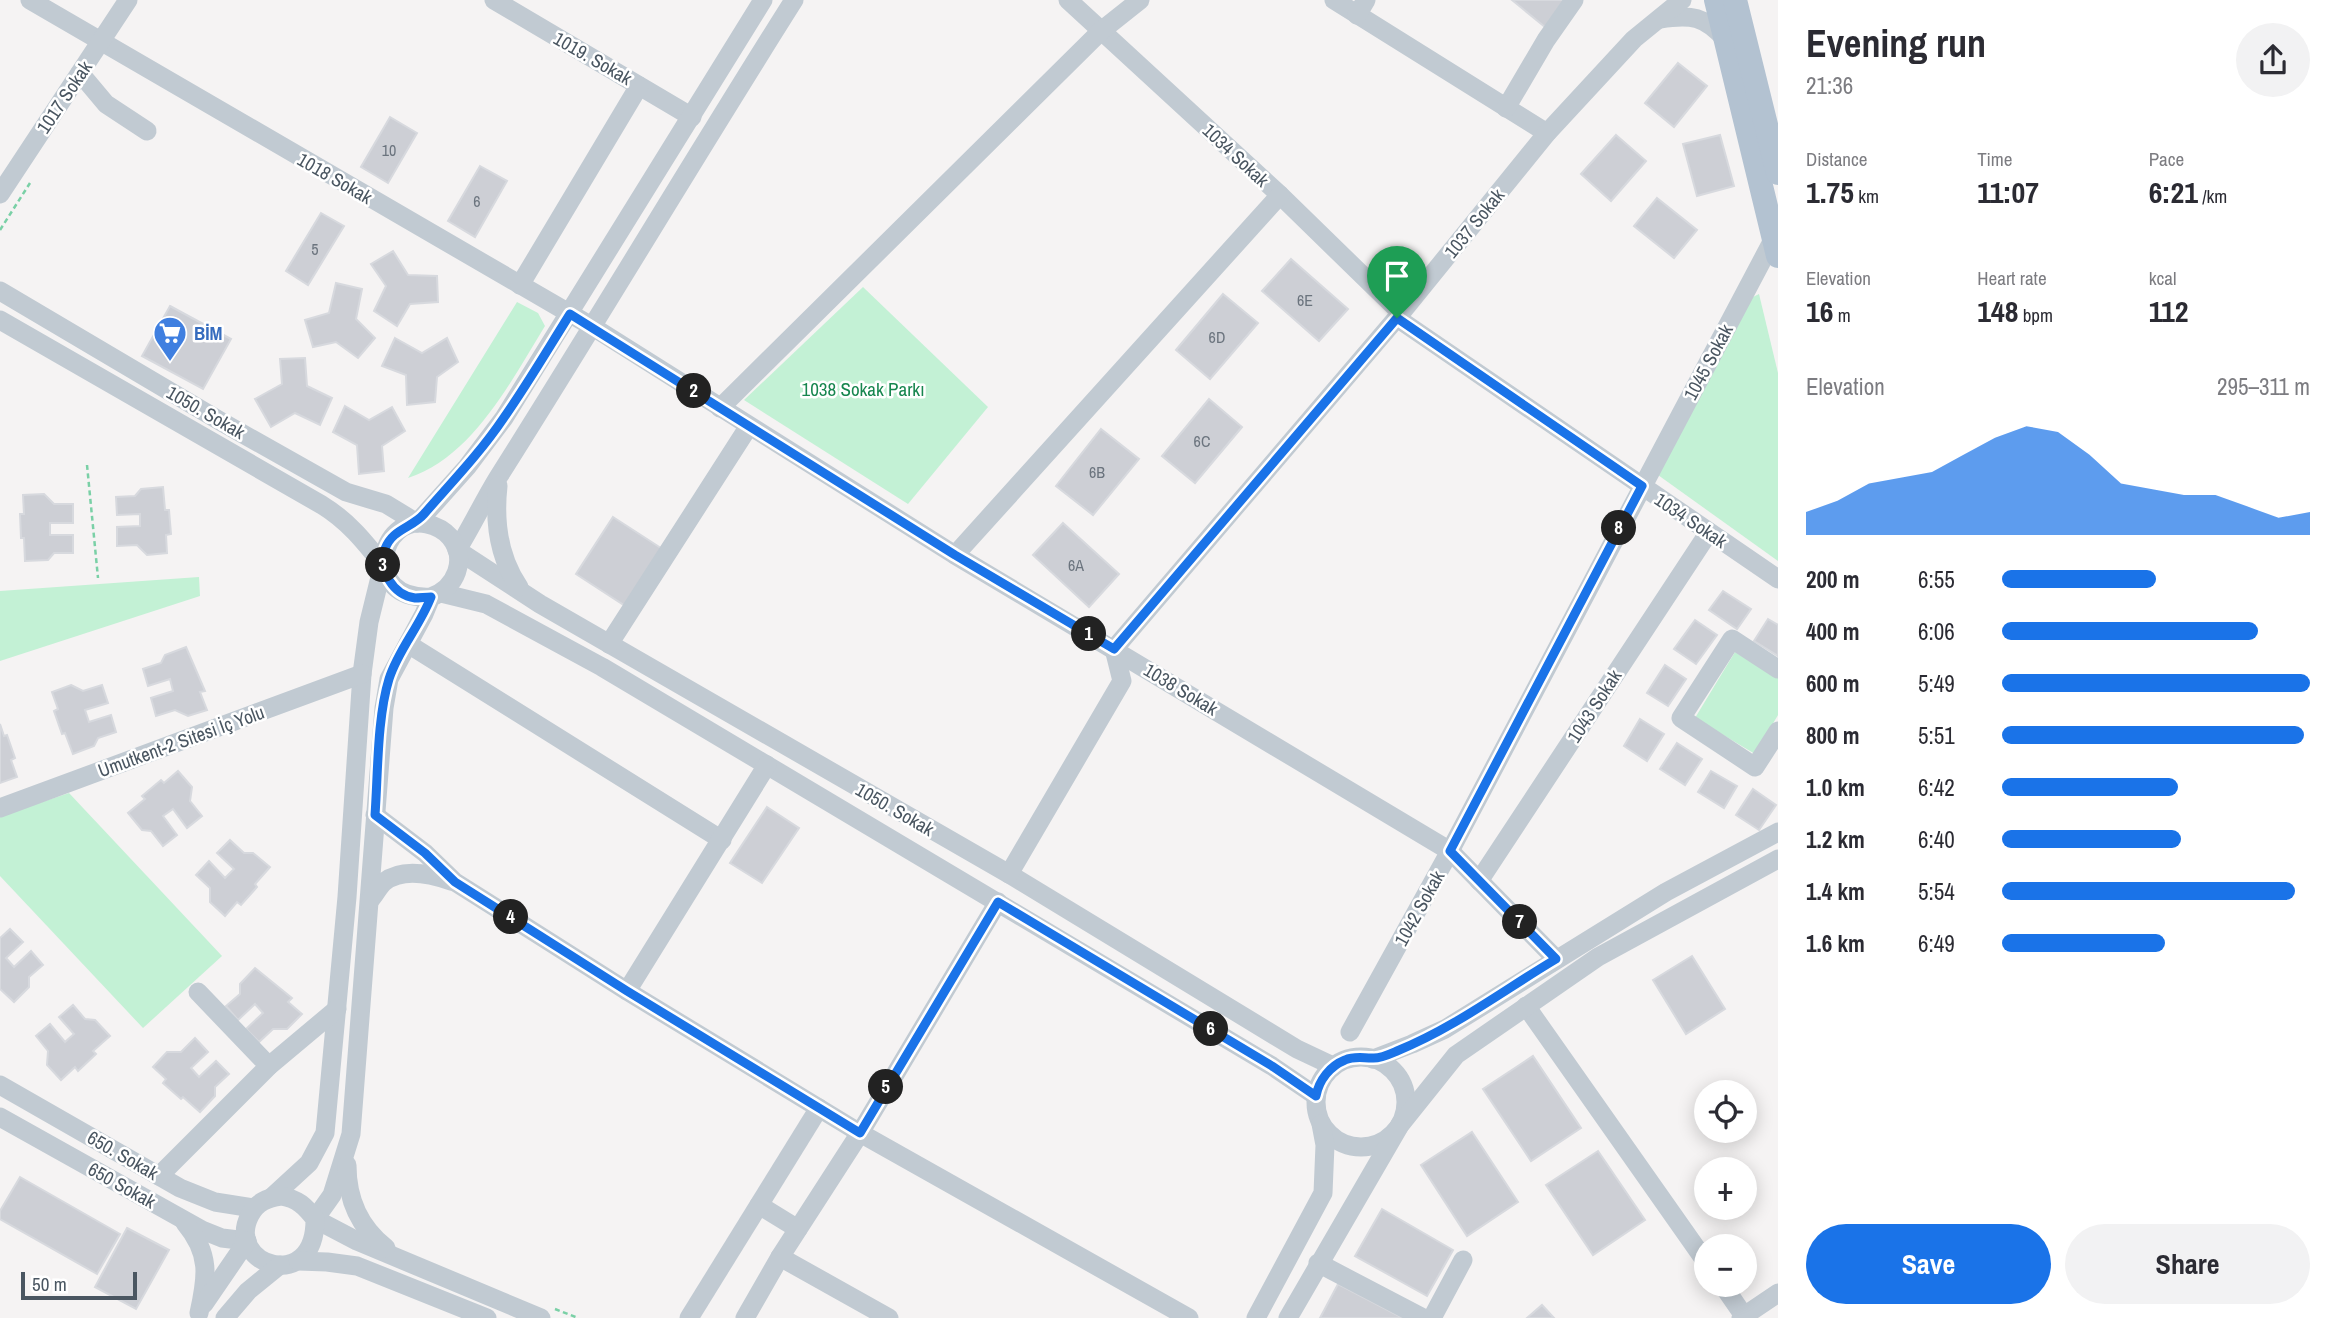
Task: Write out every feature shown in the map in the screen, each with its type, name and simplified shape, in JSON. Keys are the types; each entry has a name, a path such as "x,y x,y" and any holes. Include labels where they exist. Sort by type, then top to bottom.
{"main road":[{"path":"1716,0 1776,247"},
{"path":"1735,0 1778,173"}],"street":[{"name":"1018 Sokak","path":"30,0 570,314"},
{"name":"1017 Sokak","path":"0,194 128,0"},
{"name":"1019. Sokak","path":"494,0 692,117"},
{"path":"487,1318 357,1266 327,1262 265,1263 256,1256 247,1241 246,1223 253,1208 272,1197 309,1163 325,1133 362,674 369,622 385,550 390,539 400,530 417,523 467,467 504,418 763,0"},
{"path":"457,550 499,476 794,0"},
{"name":"1034 Sokak","path":"1068,0 1280,195 1399,316 1778,579"},
{"path":"720,408 1101,31 1140,0"},
{"path":"1334,0 1362,8 1547,133"},
{"path":"1507,108 1546,40 1574,0"},
{"name":"1037 Sokak","path":"1114,649 1399,316 1547,133 1634,39 1682,0"},
{"path":"1660,19 1694,17 1709,22 1726,40"},
{"path":"80,73 106,104 147,131"},
{"path":"520,285 639,86"},
{"path":"955,555 1280,195"},
{"name":"1045 Sokak","path":"1642,486 1776,247"},
{"name":"1050. Sokak","path":"0,291 346,492 386,505 417,523"},
{"name":"1038 Sokak","path":"570,314 955,555 1450,851 1556,959"},
{"name":"1050. Sokak","path":"0,320 342,517 383,565"},
{"path":"609,645 750,426"},
{"path":"499,476 496,505 499,544 521,591"},
{"name":"1042 Sokak","path":"1350,1032 1450,851 1642,486"},
{"path":"400,1260 374,1239 359,1219 347,1181 347,1152 355,1089 387,689 389,679 424,614 436,595 455,577 458,566 457,550 447,533 436,526 417,523"},
{"name":"1043 Sokak","path":"1479,881 1709,532"},
{"name":"1050. Sokak","path":"457,550 609,645 1009,874 1297,1049 1333,1066"},
{"path":"383,565 393,586 403,594 415,598 436,595"},
{"name":"1050. Sokak","path":"436,595 486,604 517,620 998,902 1272,1066 1316,1096"},
{"path":"1778,669 1732,639 1681,718 1755,767 1778,731"},
{"path":"408,644 722,840"},
{"path":"1009,874 1122,681 1114,649"},
{"name":"Umutkent-2 Sitesi İç Yolu","path":"0,808 362,674"},
{"path":"627,991 767,765"},
{"path":"375,815 425,853 455,882 627,991 860,1133 1182,1316"},
{"path":"1373,1059 1445,1029 1666,892 1778,832"},
{"path":"1321,1123 1330,1136 1344,1144 1372,1146 1385,1141 1456,1055 1598,957 1778,859"},
{"path":"370,900 385,882 402,875 419,873 455,882"},
{"path":"745,1318 780,1257 860,1133 998,902"},
{"path":"198,992 268,1066"},
{"path":"1526,1006 1694,1245"},
{"path":"159,1175 268,1066 337,1009"},
{"path":"1256,1318 1323,1193 1325,1145 1316,1108 1316,1096 1322,1078 1333,1066 1347,1059 1363,1056 1373,1059 1390,1067 1400,1078 1406,1091 1407,1105 1400,1125 1287,1318"},
{"name":"650. Sokak","path":"0,1085 197,1196 253,1208"},
{"path":"690,1318 819,1108"},
{"name":"650 Sokak","path":"0,1117 180,1217 222,1238 247,1241"},
{"path":"225,1318 248,1291 307,1254 313,1245 315,1219 332,1195 347,1152"},
{"path":"272,1197 293,1198 303,1204 315,1219 357,1241 541,1318"},
{"path":"759,1205 798,1229"},
{"path":"180,1217 195,1235 204,1255 205,1285 197,1316"},
{"path":"197,1316 247,1241"},
{"path":"780,1257 889,1318"},
{"path":"1432,1318 1463,1259"},
{"path":"1318,1263 1423,1318"},
{"path":"1730,1297 1742,1317 1778,1293"}],"path":[{"path":"87,465 98,578"}],"green space":[{"name":"1038 Sokak Parkı","path":"863,287 988,407 908,504 744,400"},
{"path":"1759,294 1778,373 1778,561 1658,475 1749,299"},
{"path":"517,302 538,313 545,326 504,393 471,435 452,453 431,468 408,478"},
{"path":"199,577 200,596 0,661 0,591"},
{"path":"1735,652 1778,678 1778,715 1755,754 1695,718"},
{"path":"69,793 222,956 143,1028 0,876 0,816"}],"building":[{"path":"1512,0 1565,0 1551,32"},
{"path":"1678,63 1707,86 1674,127 1645,103"},
{"path":"390,117 417,133 388,183 361,167"},
{"path":"1616,135 1646,161 1611,201 1581,174"},
{"path":"1720,135 1734,186 1697,196 1683,144"},
{"path":"480,166 507,181 475,237 448,221"},
{"path":"1657,198 1697,230 1674,258 1634,226"},
{"path":"321,213 344,226 308,285 286,271"},
{"path":"393,251 408,275 437,276 438,302 410,304 397,326 374,311 386,286 371,264"},
{"path":"1291,259 1348,309 1319,341 1262,291"},
{"path":"336,283 362,289 356,319 375,338 358,358 336,342 313,347 305,320 329,313"},
{"path":"1223,294 1258,323 1210,379 1176,350"},
{"path":"170,306 231,339 203,389 142,356"},
{"path":"395,338 422,353 447,338 458,362 437,377 435,402 407,405 406,375 382,366"},
{"path":"305,358 307,386 332,398 320,425 295,413 271,427 255,399 282,384 280,359"},
{"path":"1209,399 1242,427 1195,483 1162,456"},
{"path":"345,406 369,420 392,407 405,431 382,446 384,471 359,474 357,445 333,432"},
{"path":"1101,429 1139,459 1093,515 1056,486"},
{"path":"163,487 171,534 166,535 167,553 147,555 137,545 117,546 117,527 140,526 140,514 117,515 116,497 135,496 141,489"},
{"path":"44,494 54,504 73,504 73,523 50,523 50,535 73,535 73,553 54,553 48,560 25,561 20,514 24,514 23,495"},
{"path":"613,517 667,552 630,609 576,574"},
{"path":"1063,523 1119,574 1089,607 1033,555"},
{"path":"1723,591 1751,609 1737,629 1709,610"},
{"path":"1768,619 1778,625 1778,656 1754,641"},
{"path":"1695,620 1717,635 1696,664 1674,649"},
{"path":"186,647 205,691 200,692 207,710 188,716 175,710 156,716 151,698 173,691 170,679 148,686 143,669 161,663 165,655"},
{"path":"1665,665 1686,679 1668,706 1647,693"},
{"path":"71,685 83,691 102,685 108,703 85,710 89,722 111,715 116,732 98,738 94,746 73,754 54,711 58,709 52,692"},
{"path":"1640,719 1664,734 1647,761 1624,746"},
{"path":"0,724 15,758 11,760 17,777 0,783"},
{"path":"1677,743 1702,759 1685,785 1660,769"},
{"path":"178,771 192,787 190,801 202,816 187,828 173,809 163,816 177,835 163,846 151,831 142,830 128,813 145,799 142,796 161,780 164,783"},
{"path":"1711,771 1737,786 1724,808 1698,792"},
{"path":"1753,789 1776,805 1759,830 1736,815"},
{"path":"767,807 799,828 762,883 730,863"},
{"path":"230,840 244,853 253,853 270,867 241,905 237,902 225,916 210,902 210,888 196,875 209,861 225,878 234,869 217,853"},
{"path":"10,929 23,942 6,958 14,967 31,951 43,965 29,977 29,987 14,1002 0,989 0,938"},
{"path":"1692,956 1725,1009 1686,1034 1653,980"},
{"path":"255,968 292,998 288,1002 302,1014 287,1029 273,1029 259,1042 246,1029 263,1013 255,1004 238,1020 226,1006 240,994 240,984"},
{"path":"73,1005 85,1019 95,1020 110,1036 93,1051 96,1054 78,1071 75,1067 61,1080 47,1065 48,1051 36,1036 50,1024 65,1042 74,1034 59,1017"},
{"path":"195,1038 208,1052 191,1068 199,1077 216,1061 229,1074 215,1087 215,1096 200,1112 163,1083 166,1079 153,1067 167,1052 181,1052"},
{"path":"1533,1056 1581,1128 1531,1161 1483,1089"},
{"path":"1472,1132 1518,1202 1467,1236 1421,1165"},
{"path":"1598,1151 1645,1220 1593,1255 1546,1185"},
{"path":"20,1177 120,1234 97,1274 0,1219 0,1211"},
{"path":"1382,1209 1453,1250 1427,1296 1355,1256"},
{"path":"127,1228 169,1250 136,1309 95,1287"},
{"path":"1338,1284 1403,1318 1320,1318"},
{"path":"1542,1305 1554,1318 1527,1318"}],"place":[{"name":"BİM","path":"170,363"}],"route":[{"path":"570,314 955,555 1114,649 1397,318 1642,486 1450,851 1556,959 1445,1029 1373,1059 1363,1056 1347,1059 1333,1066 1322,1078 1316,1096 1272,1066 998,902 860,1133 455,882 425,853 375,815 389,679 431,597 415,598 403,594 393,586 383,565 385,550 390,539 400,530 417,523 467,467 504,418 570,314"}]}
